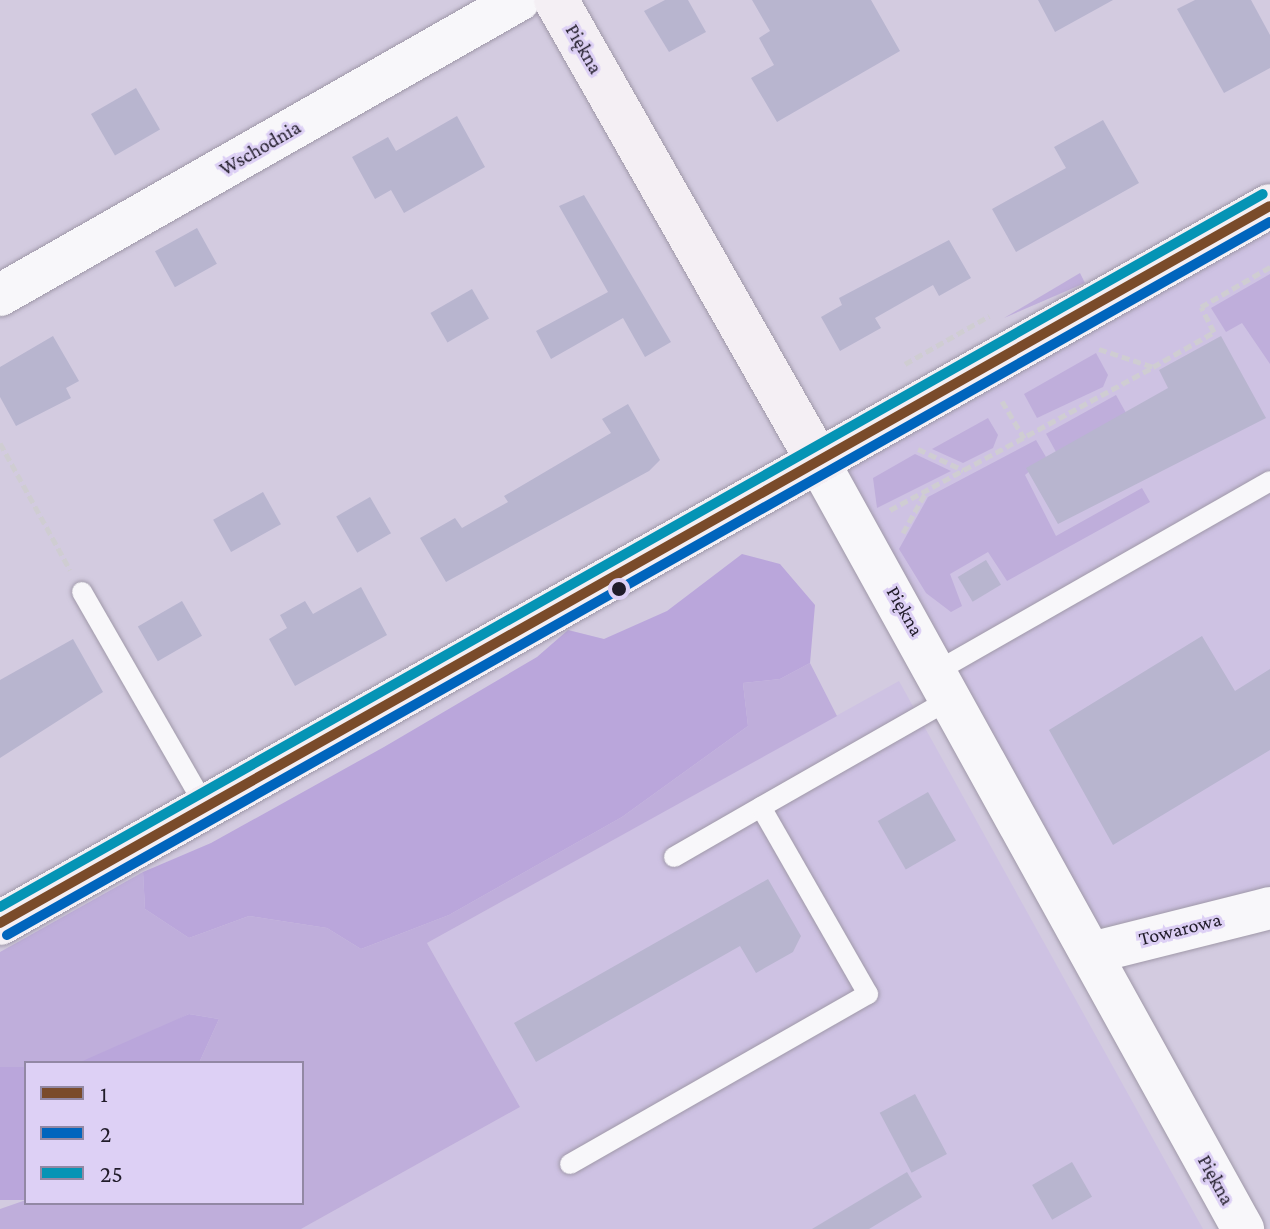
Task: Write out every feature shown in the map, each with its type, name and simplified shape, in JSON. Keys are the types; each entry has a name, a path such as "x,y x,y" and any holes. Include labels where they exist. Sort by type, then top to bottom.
{"street":[{"name":"Wschodnia","path":"0,295 519,0"},
{"name":"Piękna","path":"556,0 946,684 1243,1229"},
{"path":"0,923 1270,206"},
{"name":"Towarowa","path":"1091,953 1270,908"}],"lane":[{"path":"674,857 761,807 946,684 1270,481"},
{"path":"82,592 205,806"},
{"path":"570,1164 868,994 761,807"}],"path":[{"path":"877,517 1214,332 1201,307 1270,267"},
{"path":"1093,347 1153,367"},
{"path":"988,406 1014,392"},
{"path":"1001,399 1024,438"},
{"path":"903,454 927,441"},
{"path":"0,443 82,592"},
{"path":"915,448 964,471"},
{"path":"895,548 927,490"}],"shaded area":[{"path":"1270,208 1270,892 1087,930 823,460"},
{"path":"1080,273 1085,283 1004,318"},
{"path":"1270,274 1270,364 1242,323 1226,332 1211,308"},
{"path":"1096,353 1108,375 1103,387 1037,418 1024,394"},
{"path":"1116,395 1126,413 1056,452 1046,434"},
{"path":"988,418 998,435 993,448 963,463 932,449"},
{"path":"1036,440 1046,457 1025,475 1056,536 1142,488 1150,502 1007,581 988,552 950,574 962,606 951,612 926,593 899,549 928,497"},
{"path":"915,454 951,471 877,508 873,478"},
{"path":"742,554 780,564 815,605 810,663 780,679 743,683 748,726 622,817 449,915 361,949 327,928 249,916 189,938 145,909 143,872 211,843 384,747 537,657 568,630 604,639 667,611"},
{"path":"810,663 837,716 427,943 520,1107 301,1229 0,1229 0,1209 24,1201 24,1205 304,1205 304,1061 200,1061 219,1019 189,1014 95,1061 24,1061 24,1068 0,1070 0,952 143,872 145,909 189,938 249,916 327,928 361,949 449,915 622,817 748,726 743,683 780,679"},
{"path":"899,681 1203,1229 301,1229 520,1107 427,943"},
{"path":"189,1014 219,1019 200,1061 83,1061"},
{"path":"0,1067 24,1067 24,1200 0,1200"}],"building":[{"path":"665,0 688,0 706,32 669,52 644,11"},
{"path":"752,0 871,0 900,51 777,122 751,78 774,65 759,38 770,31"},
{"path":"1038,0 1113,0 1055,32"},
{"path":"1195,0 1251,0 1270,35 1270,68 1224,93 1177,9"},
{"path":"136,88 160,130 115,156 91,114"},
{"path":"457,116 485,167 404,213 391,190 375,199 352,157 388,137 396,151"},
{"path":"1103,120 1139,183 1016,252 992,209 1066,168 1054,147"},
{"path":"584,195 671,342 645,357 623,318 551,359 536,331 608,292 559,206"},
{"path":"197,228 217,264 175,287 155,251"},
{"path":"949,240 971,278 939,296 933,285 875,318 881,328 840,351 821,317 842,305 839,298"},
{"path":"472,289 489,318 447,342 430,313"},
{"path":"53,336 79,381 66,388 71,398 16,426 0,397 0,367"},
{"path":"1221,336 1266,418 1058,524 1026,468 1168,388 1159,370"},
{"path":"628,404 660,460 649,471 446,582 420,538 455,518 462,528 508,502 504,496 611,433 602,419"},
{"path":"263,492 281,524 231,552 213,520"},
{"path":"370,497 391,533 357,553 336,516"},
{"path":"986,560 1001,585 973,602 958,577"},
{"path":"361,587 387,635 295,686 269,639 287,628 280,615 305,601 313,614"},
{"path":"182,601 202,636 158,661 138,626"},
{"path":"1202,636 1235,691 1270,669 1270,750 1113,845 1049,730"},
{"path":"73,639 103,692 0,758 0,680"},
{"path":"928,792 956,840 906,869 878,821"},
{"path":"768,879 801,936 793,952 756,973 740,946 536,1062 514,1023"},
{"path":"915,1094 947,1154 912,1173 880,1113"},
{"path":"1072,1162 1092,1197 1052,1220 1032,1185"},
{"path":"907,1172 922,1197 869,1229 812,1229"}],"transit line":[{"name":"25","path":"0,907 1263,194"},
{"name":"1","path":"0,923 1270,206"},
{"name":"2","path":"7,935 1270,222"}]}
